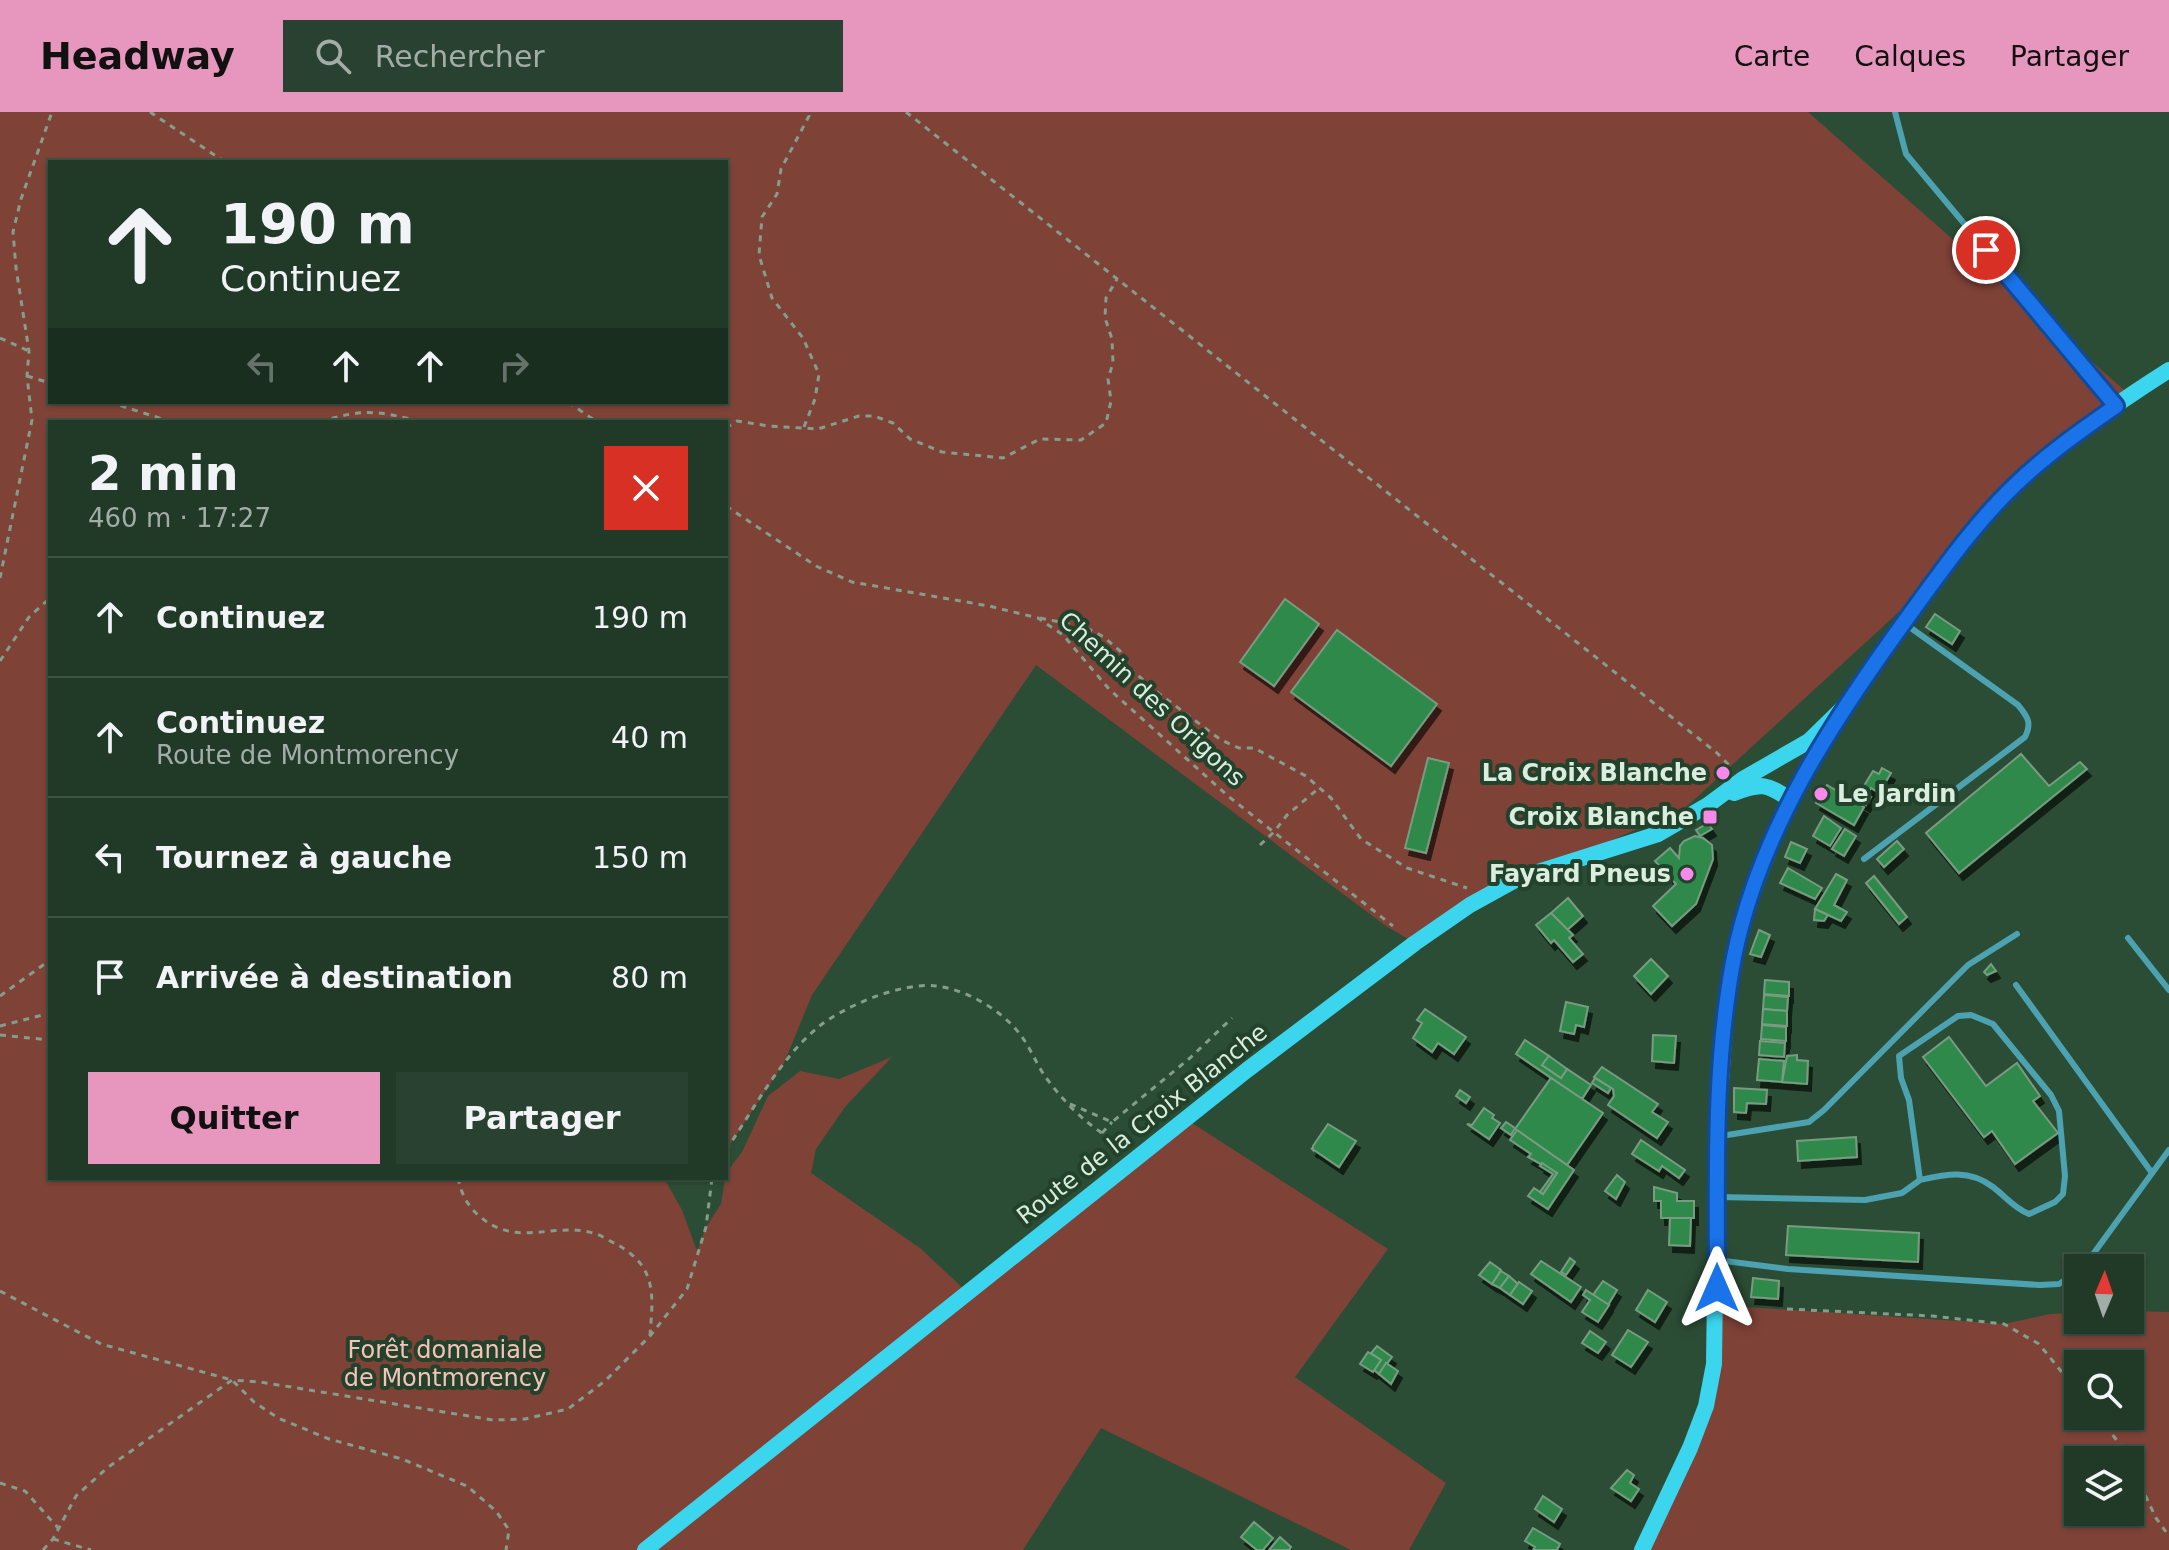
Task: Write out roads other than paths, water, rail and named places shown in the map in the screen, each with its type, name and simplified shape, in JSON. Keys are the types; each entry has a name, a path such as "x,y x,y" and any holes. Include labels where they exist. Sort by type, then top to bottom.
{"main road":[{"path":"1793,796 1853,698 1904,623 1982,521 2016,484 2057,449 2169,370"},
{"path":"1708,805 1743,779 1809,741 1853,698"},
{"path":"1642,1550 1690,1448 1706,1406 1717,1340 1717,1136 1726,1012 1734,957 1758,878 1798,779 1795,771 1782,764 1767,765"},
{"path":"1708,805 1760,785 1793,796"},
{"name":"Route de la Croix Blanche","path":"645,1550 1247,1070 1398,955 1490,893 1546,868 1641,841 1708,805"}],"lane":[{"path":"1895,112 1906,154 2116,406"},
{"path":"1864,859 2025,737 2029,728 2028,717 2018,705 1904,623"},
{"path":"1717,1136 1809,1122 1968,965 2017,934"},
{"path":"2128,938 2169,990"},
{"path":"2016,985 2152,1173"},
{"path":"1717,1197 1865,1200 1902,1193 1920,1180 1950,1173 1973,1175 1993,1187 2016,1208 2029,1214 2055,1202 2063,1194 2065,1176 2059,1111 2051,1095 1993,1024 1971,1015 1958,1016 1899,1056 1901,1078 1909,1100 1920,1180"},
{"path":"2093,1254 2169,1150"},
{"path":"1717,1260 1788,1269 2040,1285 2064,1281"}],"place":[{"name":"La Croix Blanche","path":"1723,773"},
{"name":"Le Jardin","path":"1821,794"},
{"name":"Croix Blanche","path":"1710,817"},
{"name":"Fayard Pneus","path":"1687,874"}],"park label":[{"name":"Forêt domaniale de Montmorency","path":"445,1364"}]}
